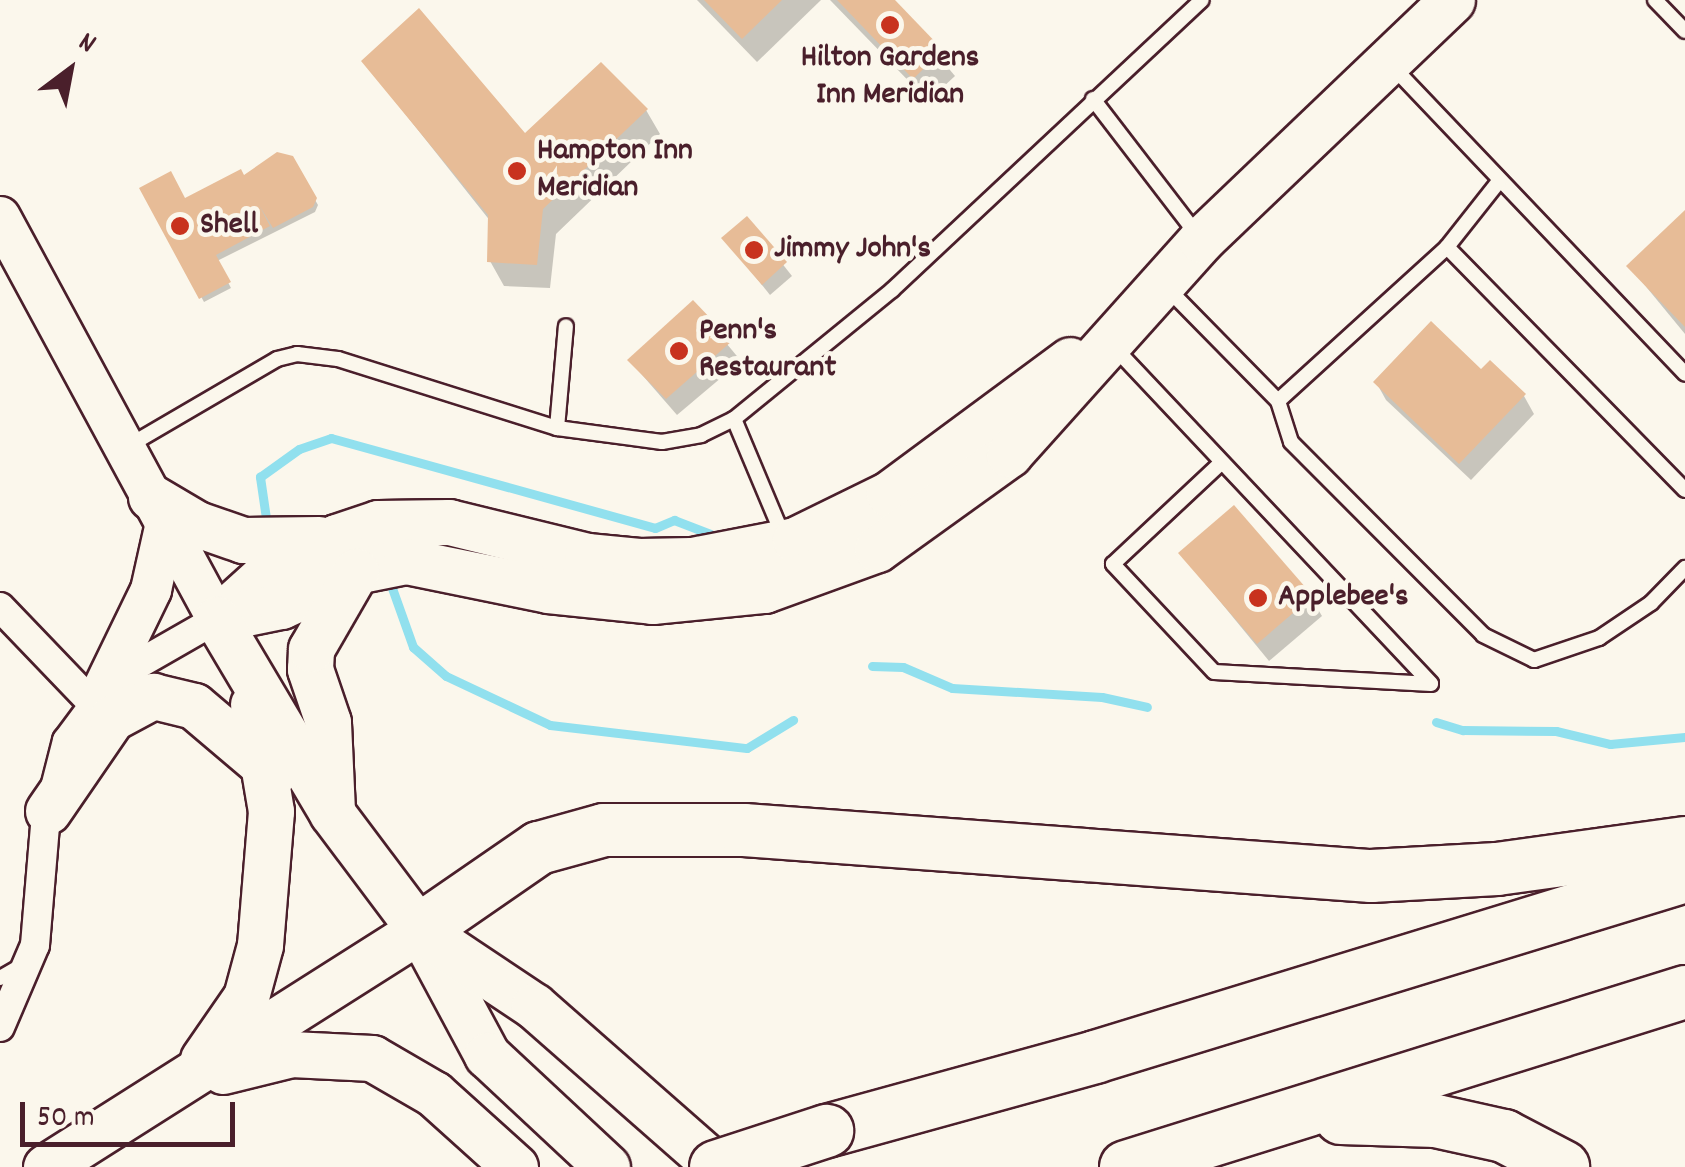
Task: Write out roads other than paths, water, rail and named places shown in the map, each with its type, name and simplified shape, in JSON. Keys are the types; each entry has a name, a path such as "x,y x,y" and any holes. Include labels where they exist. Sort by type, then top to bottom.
{"highway":[{"path":"420,930 539,848 604,830 744,830 1371,876 1497,869 1685,842"},
{"path":"716,1167 827,1131 1095,1057 1685,876"},
{"path":"1126,1167 1295,1118 1685,992"},
{"path":"1295,1118 1436,1121 1504,1136 1564,1167"}],"main road":[{"path":"158,510 244,540 430,561 548,590 652,601 727,596 794,561 876,549 968,488 1009,454 1160,282 1452,0"},
{"path":"0,218 248,676 344,830 420,930 487,1055 607,1167"},
{"path":"98,694 151,590 158,510"},
{"path":"217,618 263,577 346,554"},
{"path":"344,830 328,722 310,669 311,649 346,554"},
{"path":"187,1080 237,1012 256,970 270,811 248,676"},
{"path":"48,811 112,718 154,696 194,706 344,830"},
{"path":"46,1167 420,930"},
{"path":"420,930 534,1006 716,1167"},
{"path":"187,1080 292,1054 372,1058 434,1094 515,1167"}],"street":[{"path":"0,607 98,694"},
{"path":"0,1027 29,961 48,811 63,752 98,694 217,618"}],"lane":[{"path":"125,448 277,359 297,354 338,359 557,428 662,442 701,436 734,419 892,290 1202,0"},
{"path":"1655,0 1685,31"},
{"path":"1388,62 1685,374"},
{"path":"1092,99 1201,240"},
{"path":"1278,401 1447,246 1500,180"},
{"path":"1447,246 1685,490"},
{"path":"1160,282 1278,401 1291,442 1483,635 1534,660 1599,638 1651,603 1685,568"},
{"path":"557,428 566,326"},
{"path":"1106,339 1222,462 1431,684 1214,672 1113,564 1222,462"},
{"path":"734,419 794,561"},
{"path":"0,978 29,961"}],"waterway":[{"path":"267,525 260,477 299,449 331,438 655,528 674,520 710,534"},
{"path":"392,588 413,647 446,676 550,725 747,748 793,720"},
{"path":"872,666 903,667 952,688 1102,697 1147,707"},
{"path":"1436,722 1463,730 1556,731 1610,744 1685,737"}],"place":[{"name":"Hilton Gardens Inn Meridian","path":"890,25"},
{"name":"Hampton Inn Meridian","path":"517,171"},
{"name":"Shell","path":"180,226"},
{"name":"Jimmy John's","path":"754,250"},
{"name":"Penn's Restaurant","path":"679,351"},
{"name":"Applebee's","path":"1258,598"}]}
